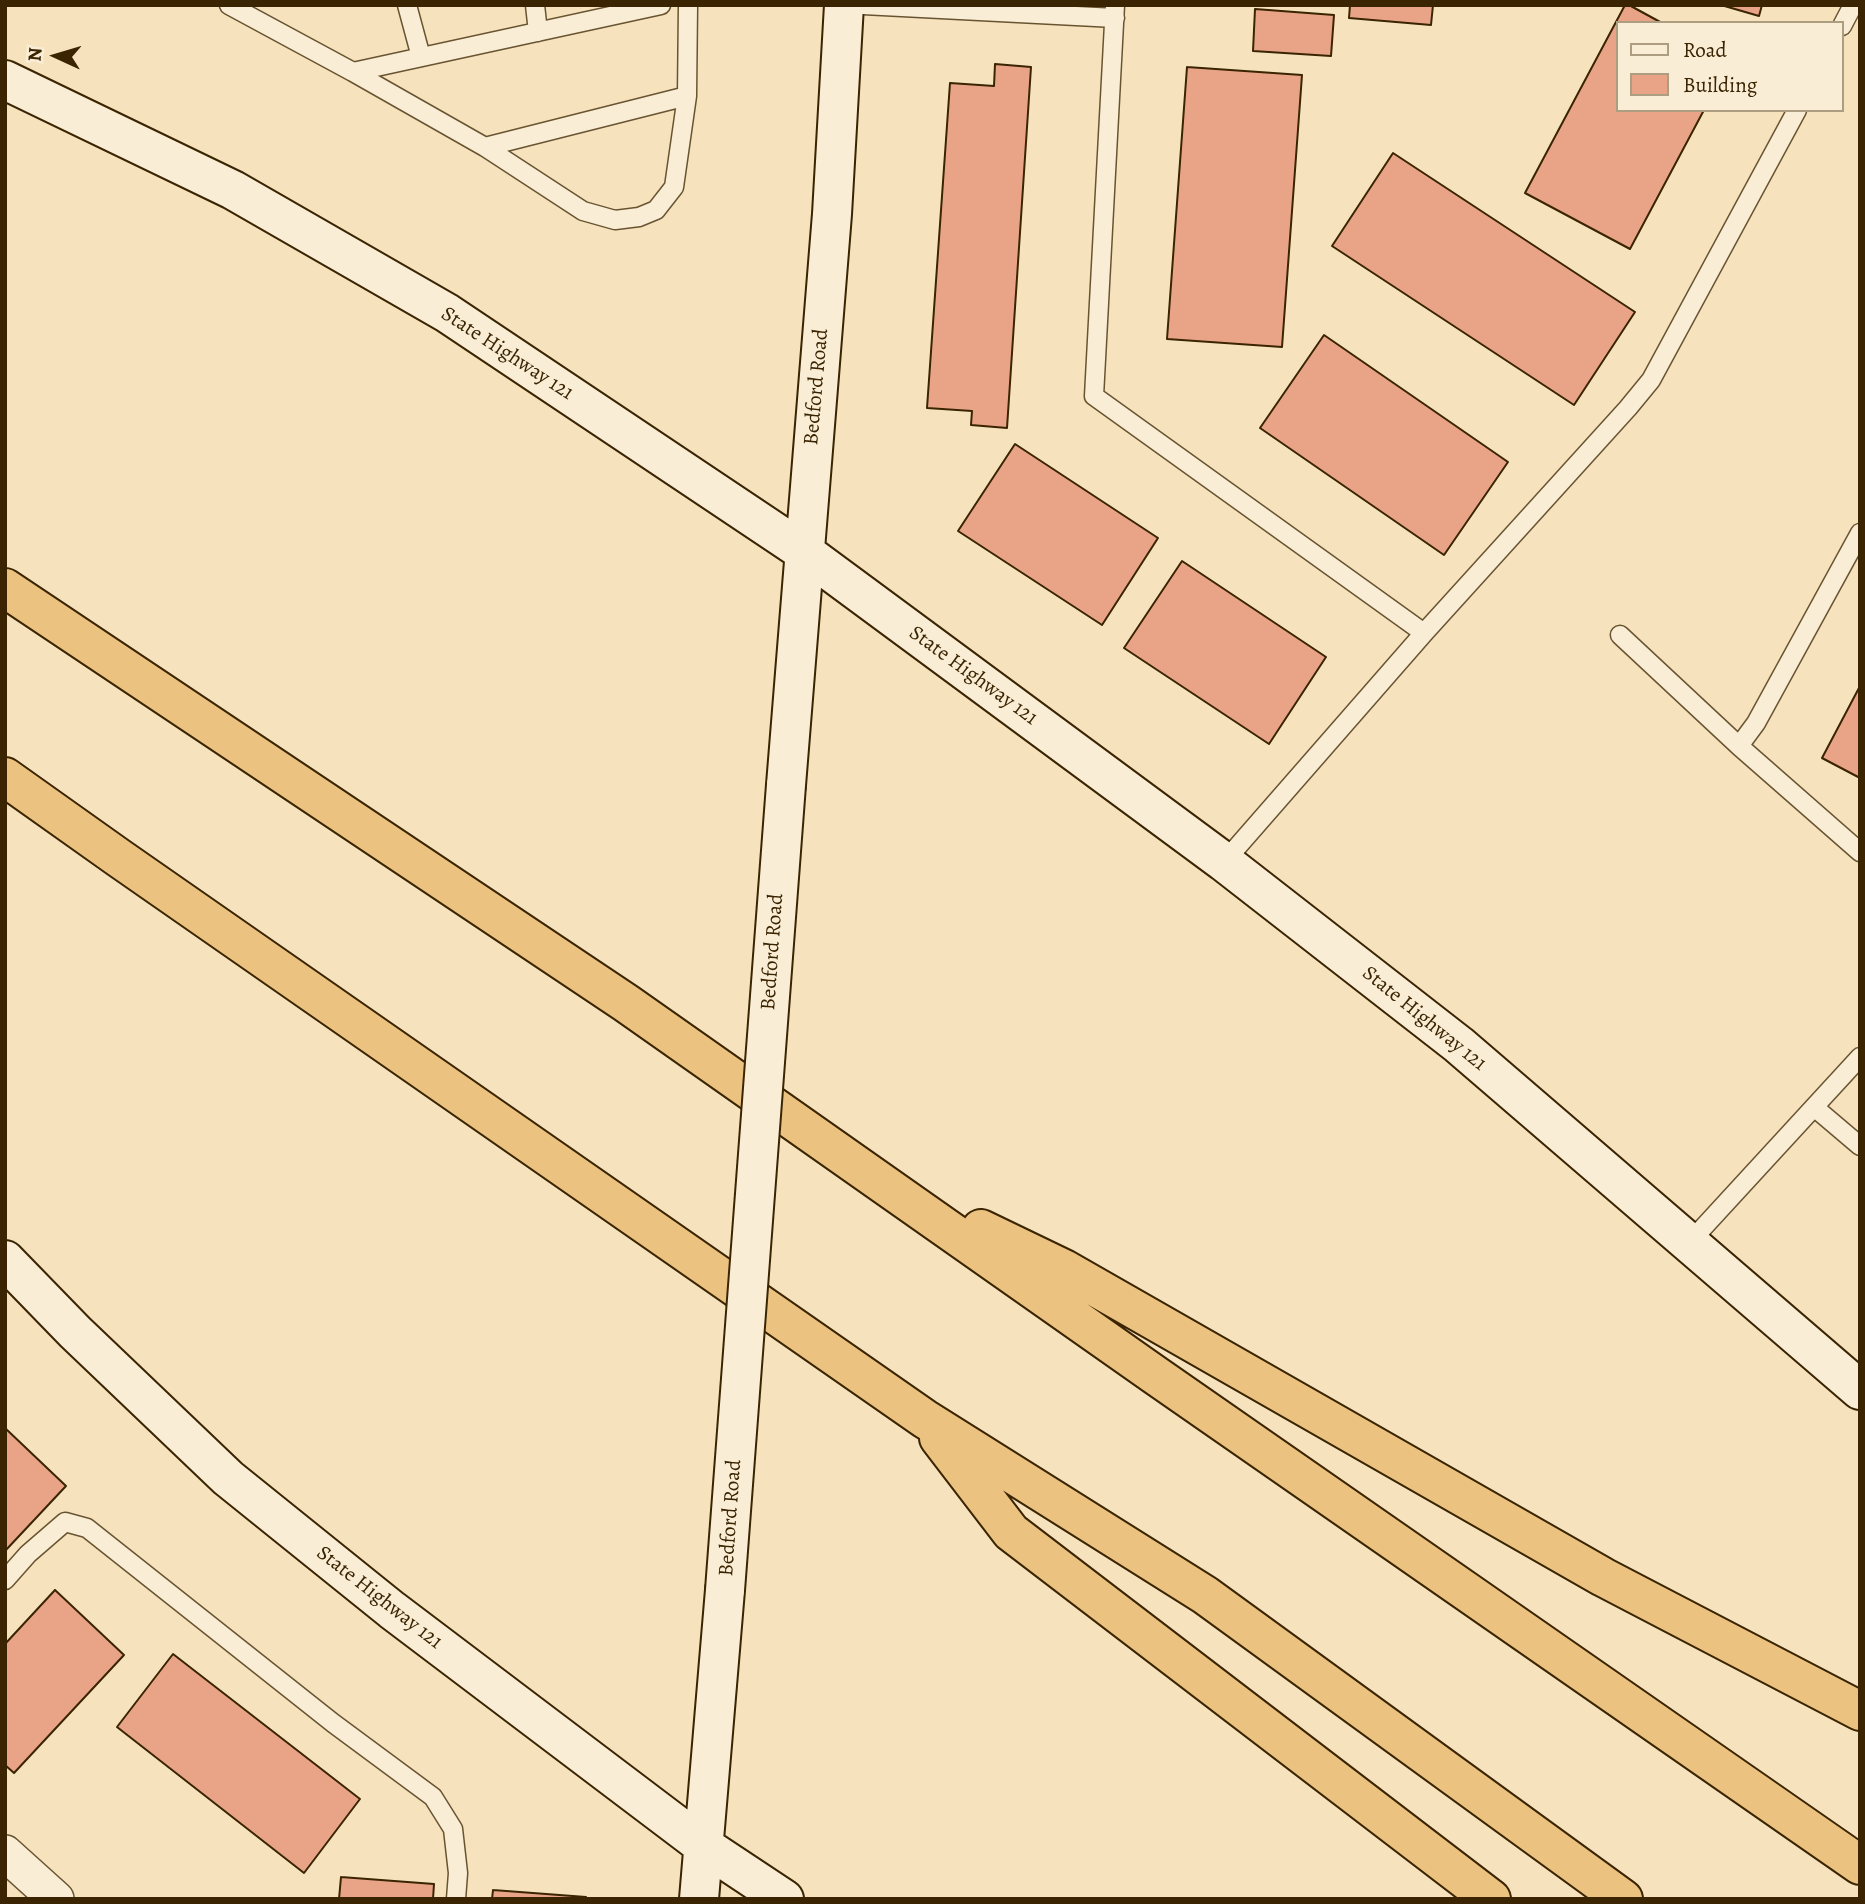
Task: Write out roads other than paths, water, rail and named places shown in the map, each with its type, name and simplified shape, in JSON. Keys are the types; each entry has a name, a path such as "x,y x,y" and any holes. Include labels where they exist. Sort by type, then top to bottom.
{"highway":[{"path":"5,588 626,1003 1860,1865"},
{"path":"5,777 925,1419 1205,1595 1623,1899"},
{"path":"884,1182 1064,1269 1603,1577 1860,1711"},
{"path":"925,1419 1012,1532 1491,1899"}],"main road":[{"name":"Bedford Road","path":"699,1899 725,1590 803,551 832,214 844,5"},
{"name":"State Highway 121","path":"5,80 233,190 447,313 803,551 1224,862 1459,1045 1860,1390"},
{"name":"State Highway 121","path":"5,1260 75,1332 228,1478 391,1610 704,1846 784,1899"}],"street":[{"path":"5,1853 56,1899"}],"lane":[{"path":"229,5 485,147 583,211 615,220 639,217 656,210 674,187 687,96 688,5"},
{"path":"407,5 421,57"},
{"path":"535,5 538,32"},
{"path":"352,72 661,5"},
{"path":"863,5 1115,12 1094,396 1424,633"},
{"path":"1844,22 1853,5"},
{"path":"485,147 687,96"},
{"path":"1224,862 1424,633 1651,380 1796,112"},
{"path":"1739,746 1756,723 1860,533"},
{"path":"1620,635 1739,746 1860,852"},
{"path":"1689,1243 1860,1057"},
{"path":"1814,1107 1860,1146"},
{"path":"5,1580 27,1554 65,1522 87,1528 333,1723 433,1797 453,1829 458,1873 456,1899"}]}
